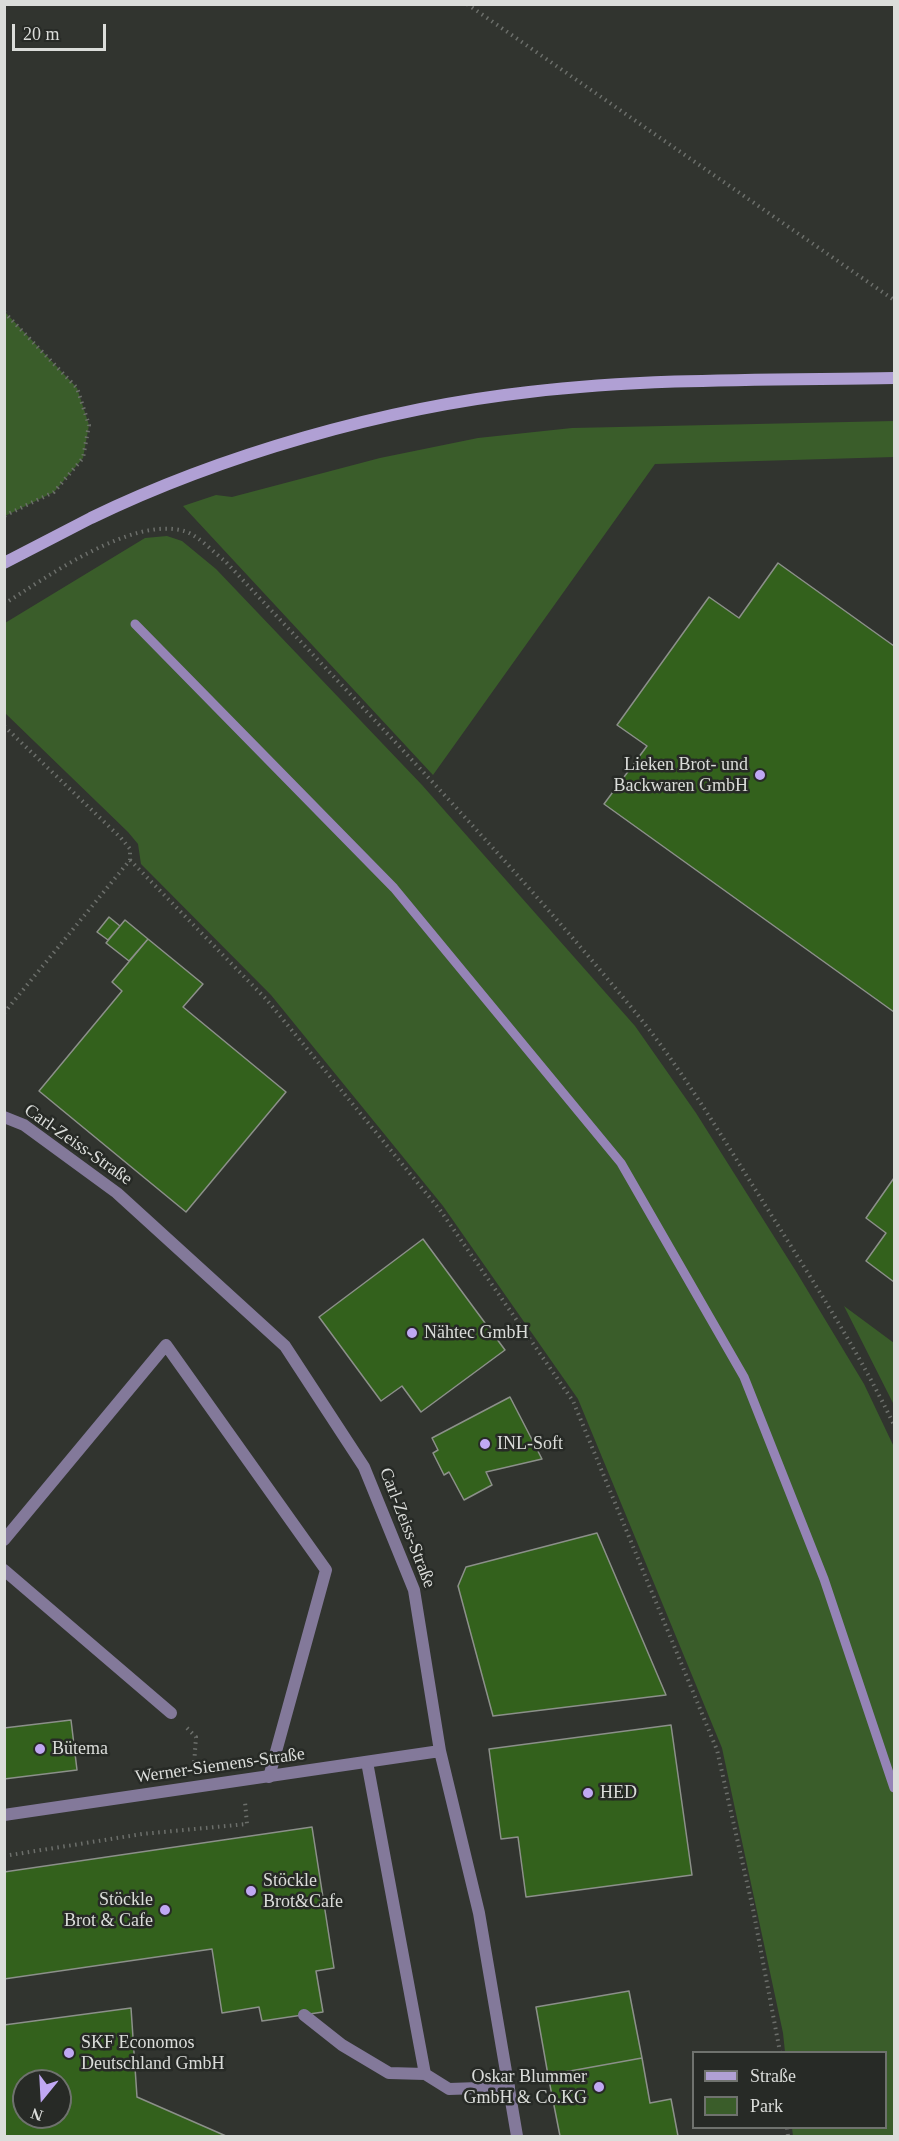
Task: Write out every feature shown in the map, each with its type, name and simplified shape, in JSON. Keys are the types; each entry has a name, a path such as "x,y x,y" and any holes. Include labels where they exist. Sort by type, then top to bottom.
{"main road":[{"path":"4,564 92,518 191,476 333,430 464,401 530,392 617,386 894,378"}],"street":[{"name":"Carl-Zeiss-Straße","path":"4,1117 24,1125 117,1194 285,1346 364,1467 414,1590 440,1751 479,1913 517,2136"},
{"path":"4,1540 166,1345 326,1570 269,1777"},
{"path":"4,1570 171,1713"},
{"name":"Werner-Siemens-Straße","path":"4,1815 440,1751"},
{"path":"367,1762 424,2074"},
{"path":"304,2015 342,2045 389,2073 424,2074 448,2089 509,2087"}],"path":[{"path":"467,4 894,300"},
{"path":"4,312 77,388 89,424 83,458 54,492 4,516"},
{"path":"4,604 80,555 145,531 167,527 187,531 225,561 453,806 642,1020 704,1108 805,1268 872,1380 894,1425"},
{"path":"4,726 130,849 130,860 4,1013"},
{"path":"130,860 266,999 424,1191 573,1401 717,1750 753,1909 780,2051"},
{"path":"171,1713 196,1737 192,1788"},
{"path":"4,1856 142,1834 247,1824 244,1780"}],"green space":[{"path":"5,312 77,388 89,425 83,458 54,492 5,516"},
{"path":"894,421 894,457 655,464 433,775 183,506 216,495 232,497 380,458 478,438 572,428"},
{"path":"167,536 182,541 216,569 422,785 635,1026 696,1113 797,1273 864,1384 894,1447 894,2136 793,2136 792,2129 887,2129 887,2051 785,2051 783,2033 722,1748 578,1399 443,1206 271,995 141,864 138,844 128,832 5,713 5,623 145,538"},
{"path":"844,1306 894,1343 894,1405"}],"building":[{"name":"Lieken Brot- und Backwaren GmbH","path":"778,563 894,646 894,1012 604,804 647,746 617,725 709,597 739,618"},
{"path":"109,917 120,926 108,940 97,932"},
{"path":"125,920 148,939 129,961 106,943"},
{"path":"148,939 203,984 183,1007 286,1092 186,1212 39,1091 122,991 112,982"},
{"path":"894,1178 894,1282 866,1261 886,1233 866,1218"},
{"name":"Nähtec GmbH","path":"423,1239 505,1350 421,1412 402,1386 381,1401 319,1317"},
{"name":"INL-Soft","path":"510,1397 542,1459 486,1472 492,1485 464,1500 449,1472 444,1475 433,1453 438,1450 432,1438"},
{"path":"597,1533 666,1695 493,1716 458,1586 466,1567"},
{"name":"Bütema","path":"71,1720 77,1770 4,1779 4,1728"},
{"name":"HED","path":"671,1725 692,1875 526,1897 518,1837 501,1839 489,1749"},
{"name":"Stöckle Brot & Cafe","path":"312,1827 334,1968 316,1971 323,2012 262,2021 259,2007 222,2013 212,1949 4,1979 4,1872"},
{"path":"629,1991 642,2058 548,2075 536,2007"},
{"name":"SKF Economos Deutschland GmbH","path":"131,2008 137,2097 226,2136 4,2136 4,2025"},
{"name":"Oskar Blummer GmbH & Co.KG","path":"642,2058 650,2103 671,2099 678,2136 560,2136 548,2075"}],"waterway":[{"path":"135,624 394,888 621,1163 744,1377 824,1579 894,1788"}],"place":[{"name":"Lieken Brot- und Backwaren GmbH","path":"760,775"},
{"name":"Nähtec GmbH","path":"412,1333"},
{"name":"INL-Soft","path":"485,1444"},
{"name":"Bütema","path":"40,1749"},
{"name":"HED","path":"588,1793"},
{"name":"Stöckle Brot&Cafe","path":"251,1891"},
{"name":"Stöckle Brot & Cafe","path":"165,1910"},
{"name":"SKF Economos Deutschland GmbH","path":"69,2053"},
{"name":"Oskar Blummer GmbH & Co.KG","path":"599,2087"}]}
